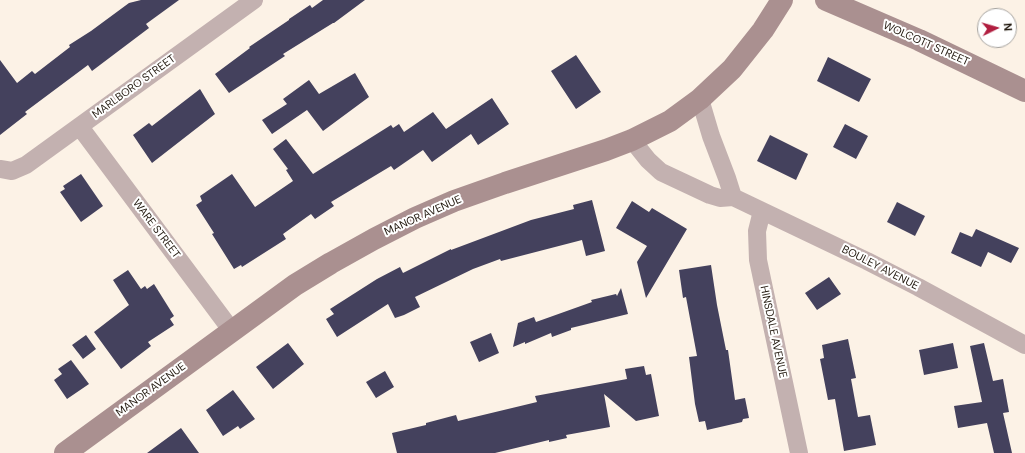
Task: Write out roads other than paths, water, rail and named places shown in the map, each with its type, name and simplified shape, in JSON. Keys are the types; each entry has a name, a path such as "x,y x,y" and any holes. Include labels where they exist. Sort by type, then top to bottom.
{"main road":[{"name":"MANOR AVENUE","path":"65,453 312,274 374,239 415,218 478,192 587,157 632,140 670,121 700,99 718,83 746,52 763,30 782,0"},
{"name":"WOLCOTT STREET","path":"826,0 919,40 1025,91"}],"street":[{"name":"MARLBORO STREET","path":"6,170 26,166 254,0"},
{"path":"700,99 712,140 728,178 732,197"},
{"name":"WARE STREET","path":"80,127 232,331"},
{"name":"BOULEY AVENUE","path":"632,140 648,160 661,172 710,196 720,198 732,197 762,211 899,277 1025,345"},
{"name":"HINSDALE AVENUE","path":"762,211 757,231 758,260 798,453"}]}
